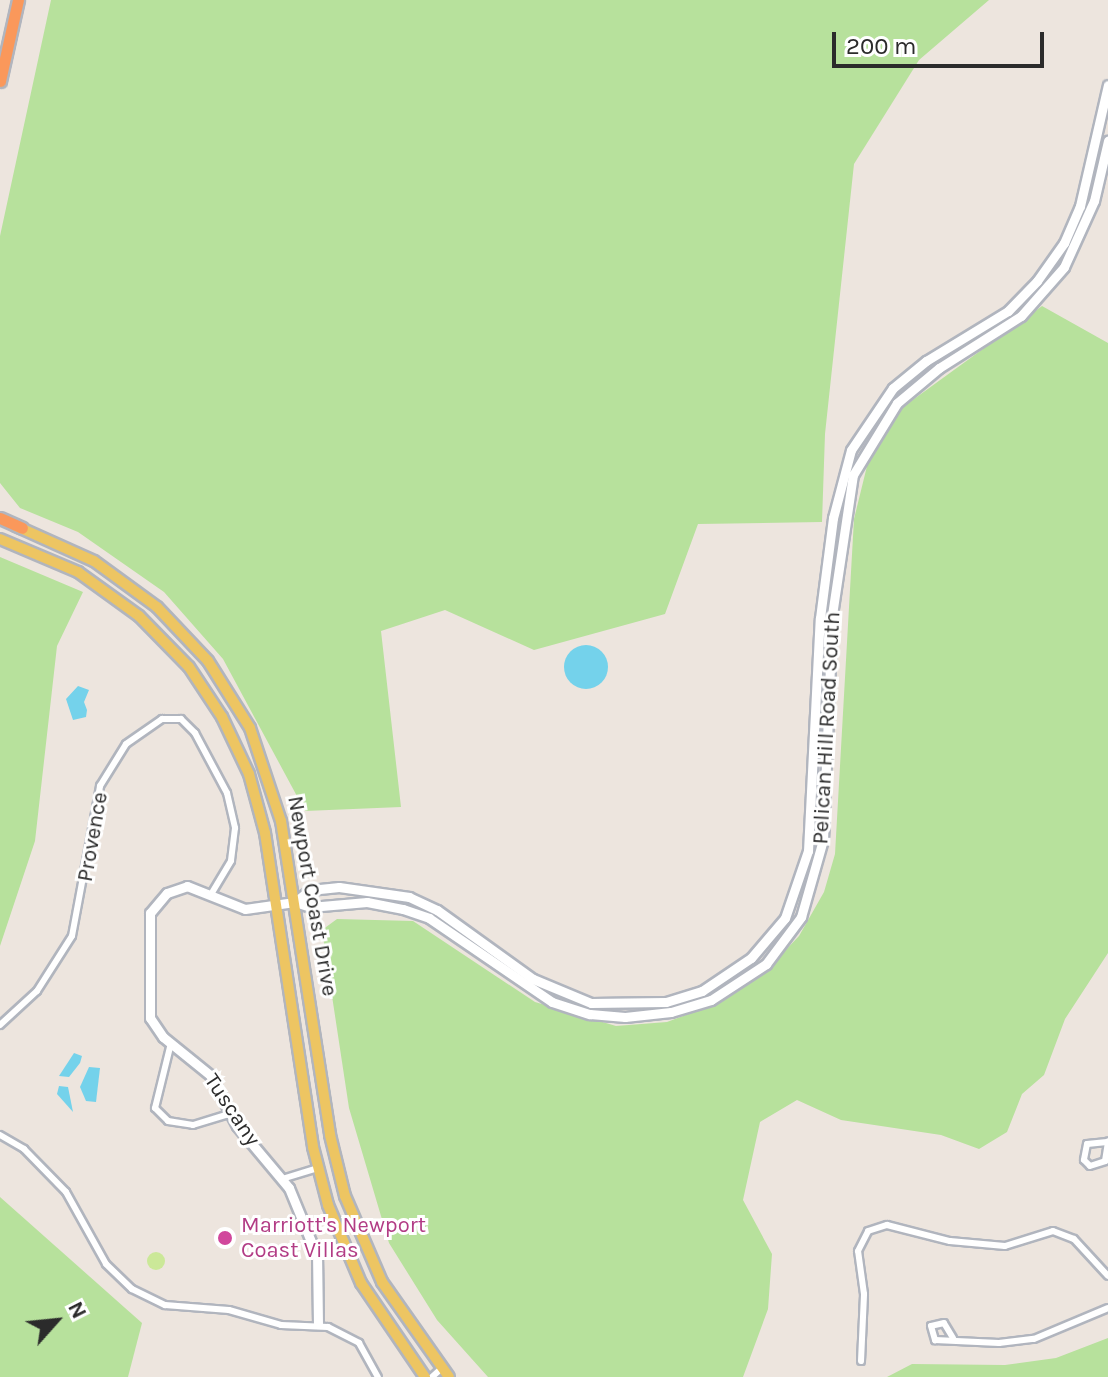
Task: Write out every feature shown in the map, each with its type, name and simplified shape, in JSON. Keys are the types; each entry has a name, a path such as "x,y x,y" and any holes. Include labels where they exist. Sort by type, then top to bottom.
{"highway":[{"path":"0,81 18,0"},
{"path":"0,520 22,528"}],"main road":[{"name":"Newport Coast Drive","path":"22,528 115,575 157,607 208,661 238,707 267,769 295,902 330,1135 345,1196 382,1282 445,1373"},
{"name":"Newport Coast Drive","path":"0,539 58,562 111,594 163,637 189,667 222,717 249,774 265,833 318,1168 361,1283 425,1377"}],"street":[{"name":"Pelican Hill Road South","path":"295,902 310,890 339,887 409,897 437,910 533,979 591,1003 666,1002 702,991 730,974 785,918 808,851 820,618 829,554 848,474 868,419 893,388 1028,292 1037,281 1064,243 1080,206 1108,85"},
{"path":"848,474 882,421 909,391 1036,301 1046,290 1082,236 1108,141"},
{"path":"1037,281 1046,290"},
{"path":"1028,292 1036,301"},
{"name":"Pelican Hill Road South","path":"276,904 295,902 310,907 367,902 429,918 526,988 590,1014 671,1012 711,1000 743,982 784,942 801,917 823,840 830,645 848,474"},
{"path":"829,554 840,555"},
{"name":"Provence","path":"0,1025 37,991 72,936 100,786 126,744 162,719 181,719 195,733 227,793 235,828 231,861 211,894"},
{"name":"Tuscany","path":"276,904 245,909 211,894 181,887 167,893 150,913 147,1005 155,1027 210,1075 229,1114 282,1179 311,1233 320,1280 318,1324"},
{"path":"526,988 533,979"},
{"path":"171,1042 155,1108 168,1121 193,1125 229,1114"},
{"path":"0,1135 24,1149 66,1192 106,1264 132,1289 165,1305 229,1310 281,1325 318,1324 359,1343 378,1377"},
{"path":"1108,1141 1105,1161 1098,1166 1084,1160 1087,1144 1108,1141"},
{"path":"282,1179 318,1168"},
{"path":"861,1361 864,1294 858,1251 868,1231 887,1225 950,1241 1005,1246 1053,1231 1074,1239 1108,1276"},
{"path":"953,1338 999,1343 1034,1339 1108,1308"},
{"path":"432,1377 445,1373"}],"green space":[{"path":"51,0 989,0 919,60 854,164 825,434 822,522 698,524 665,614 534,650 445,610 381,631 401,807 305,811 223,659 164,592 78,532 20,508 0,483 0,236"},
{"path":"1042,306 1108,343 1108,953 1065,1019 1044,1075 1022,1094 1007,1132 979,1149 941,1135 841,1120 797,1100 760,1122 743,1200 772,1254 768,1309 743,1377 488,1377 437,1320 389,1243 349,1108 322,930 337,919 413,921 535,1002 616,1026 667,1022 723,1001 762,975 799,936 824,892 835,854 854,519 868,462 903,407"},
{"path":"0,557 83,592 57,646 35,841 0,946"},
{"path":"0,1197 142,1323 128,1377 0,1377"},
{"path":"156,1252 165,1261 156,1270 147,1261"},
{"path":"1108,1338 1108,1377 887,1377 912,1364 1005,1365 1056,1358"}],"water":[{"path":"586,645 602,651 608,667 602,683 586,689 570,683 564,667 570,651"},
{"path":"78,686 89,690 84,702 86,717 73,720 66,699"},
{"path":"74,1053 82,1056 80,1063 69,1077 59,1076"},
{"path":"89,1067 100,1068 96,1102 86,1101 80,1087"},
{"path":"59,1086 68,1087 73,1112 57,1094"}],"place":[{"name":"Marriott's Newport Coast Villas","path":"225,1238"}]}
